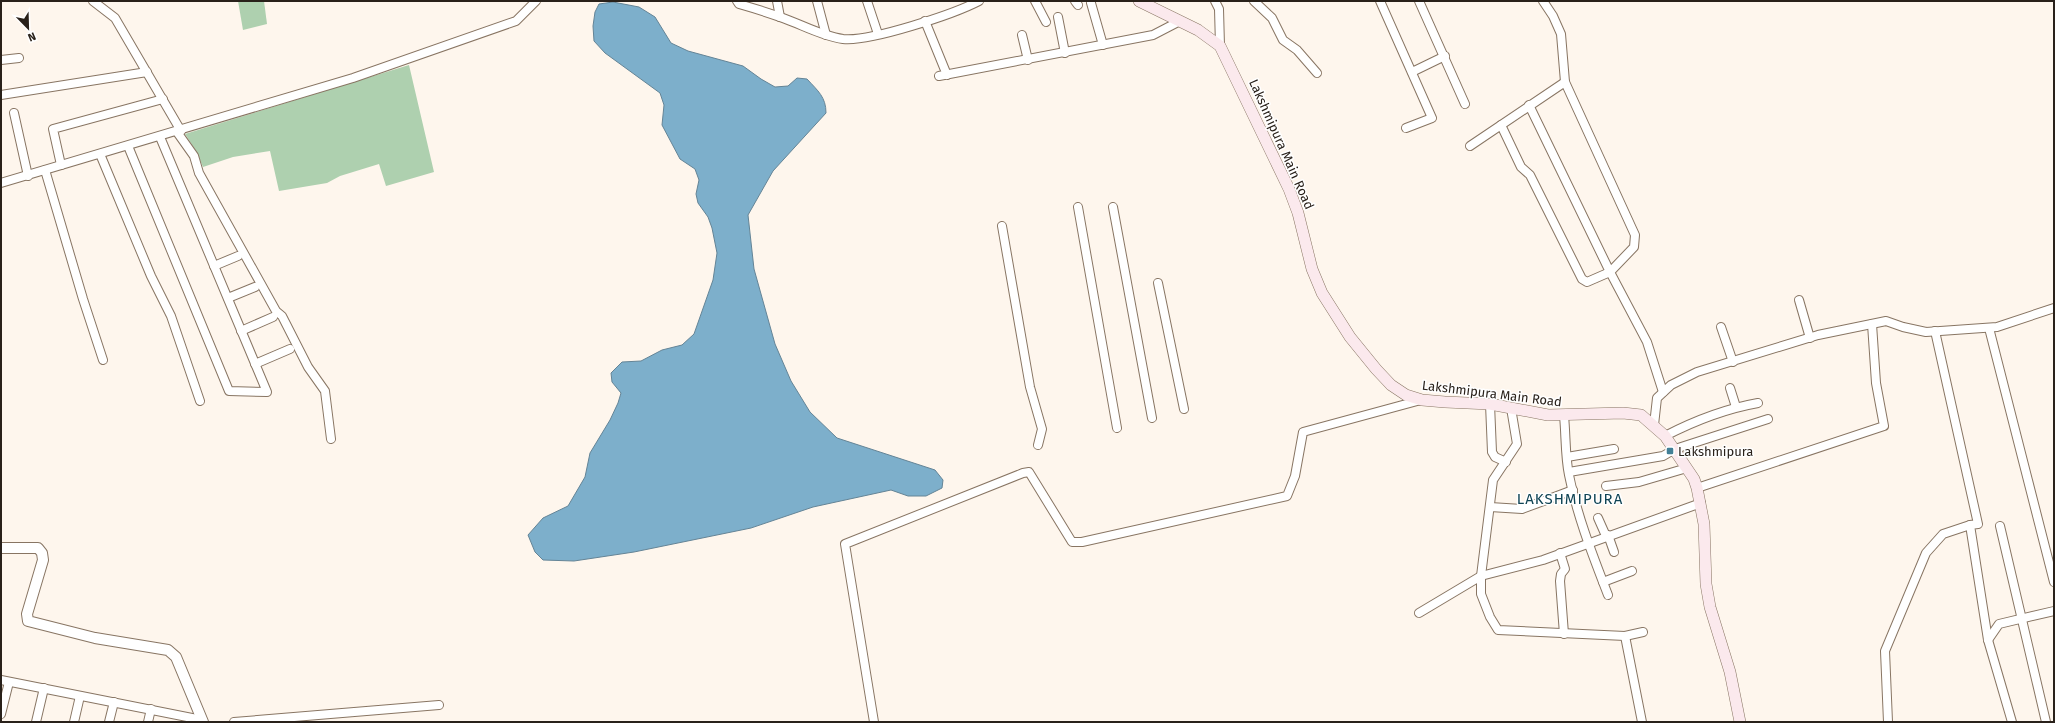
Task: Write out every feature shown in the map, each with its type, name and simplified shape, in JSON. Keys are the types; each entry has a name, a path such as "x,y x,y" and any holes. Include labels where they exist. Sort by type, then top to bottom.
{"main road":[{"path":"1139,1 1180,21 1220,46"},
{"name":"Lakshmipura Main Road","path":"1220,46 1289,189 1298,212 1312,269 1329,305 1350,337 1391,385 1406,395 1422,400 1490,404 1548,415 1564,416 1623,413 1641,415 1665,436 1694,479 1701,503 1710,607 1730,672 1740,722"}],"street":[{"path":"93,1 115,18 163,99 179,131 194,156 199,173 240,248 276,311 282,316 308,367 325,391 331,439"},
{"path":"1,183 160,137 278,99 353,78 516,21 536,1"},
{"path":"736,1 739,4 780,17 826,35 851,40 942,16 979,1"},
{"path":"777,1 780,17"},
{"path":"817,1 826,35"},
{"path":"867,1 878,34"},
{"path":"1035,1 1046,22"},
{"path":"1215,1 1219,10 1220,46"},
{"path":"1254,1 1272,18 1283,40 1297,50 1317,73"},
{"path":"1380,1 1432,118 1406,128"},
{"path":"1420,1 1465,104"},
{"path":"1501,125 1521,167 1530,175 1582,279 1587,282 1592,281 1610,272 1634,247 1635,235 1565,82 1562,34 1543,1"},
{"path":"1091,3 1103,45"},
{"path":"1058,17 1065,53"},
{"path":"925,21 943,76 1153,36 1180,21"},
{"path":"1022,35 1028,60"},
{"path":"1412,72 1445,56"},
{"path":"1,60 20,58"},
{"path":"1,95 147,72"},
{"path":"1470,146 1565,82"},
{"path":"61,165 53,129 163,99"},
{"path":"1529,105 1610,272 1647,342 1663,392"},
{"path":"14,113 28,176"},
{"path":"128,146 230,391 267,392 160,137"},
{"path":"100,154 151,276 170,316 200,401"},
{"path":"45,170 83,299 103,360"},
{"path":"1078,206 1117,428"},
{"path":"1113,207 1152,418"},
{"path":"1002,226 1030,387 1042,429 1038,445"},
{"path":"214,266 238,256"},
{"path":"1158,283 1184,409"},
{"path":"228,298 255,287"},
{"path":"1799,300 1810,338"},
{"path":"1654,425 1657,398 1671,385 1697,372 1810,338 1886,321 1903,327 1926,332 1989,328 1997,327 2054,308"},
{"path":"241,331 273,318"},
{"path":"1697,488 1884,426 1876,383 1872,324"},
{"path":"1721,327 1733,362"},
{"path":"1989,328 2054,582"},
{"path":"1888,722 1885,651 1926,553 1942,534 1978,524 1935,332"},
{"path":"255,364 290,349"},
{"path":"1730,388 1736,407"},
{"path":"874,722 845,544 1022,473 1028,472 1072,542 1082,542 1287,496 1295,476 1303,432 1422,400"},
{"path":"1665,436 1710,415 1736,407 1758,403"},
{"path":"1490,404 1492,452 1495,457 1506,462"},
{"path":"1511,408 1517,444 1493,480 1481,576 1481,594 1490,617 1498,630 1624,636 1643,632"},
{"path":"1564,416 1569,472 1573,490 1589,542 1608,595"},
{"path":"1569,472 1663,456 1675,449 1768,419"},
{"path":"1568,457 1614,448"},
{"path":"1606,486 1639,482 1687,468"},
{"path":"1490,506 1522,509 1573,490"},
{"path":"1419,613 1481,576 1543,560 1589,542 1701,503"},
{"path":"1598,518 1614,552"},
{"path":"1970,525 1988,640 2012,722"},
{"path":"2000,526 2046,722"},
{"path":"1,548 38,548 42,553 43,560 27,614 28,621 94,638 168,650 176,657 202,721"},
{"path":"1560,553 1565,569 1561,574 1560,581 1564,634"},
{"path":"1603,582 1632,571"},
{"path":"1988,640 1999,624 2054,611"},
{"path":"1624,636 1642,722"},
{"path":"1,714 5,681 202,721"},
{"path":"36,722 44,688"},
{"path":"74,722 80,696"},
{"path":"110,722 114,702"},
{"path":"234,722 439,705"},
{"path":"148,722 151,710"}],"green space":[{"path":"238,1 264,1 267,24 243,30"},
{"path":"409,65 434,172 386,186 379,164 340,176 327,183 279,191 270,151 233,157 203,167 196,151 185,134"}],"water":[{"path":"613,2 639,7 655,17 671,43 688,51 743,66 775,87 788,86 797,78 807,79 821,94 825,103 826,113 773,171 748,215 754,269 775,344 791,381 810,412 837,438 935,470 943,480 942,488 926,496 908,496 891,490 813,507 751,528 634,552 574,561 543,560 535,552 528,535 543,518 568,506 585,477 590,453 610,420 618,403 621,393 612,382 611,373 622,362 641,361 662,350 682,345 694,334 713,280 717,253 712,228 708,217 698,203 696,194 699,180 695,169 680,159 662,125 664,105 660,93 605,53 594,41 593,26 595,12 599,4"}],"place":[{"name":"Lakshmipura","path":"1670,451"}],"district":[{"name":"LAKSHMIPURA","path":"1570,499"}]}
